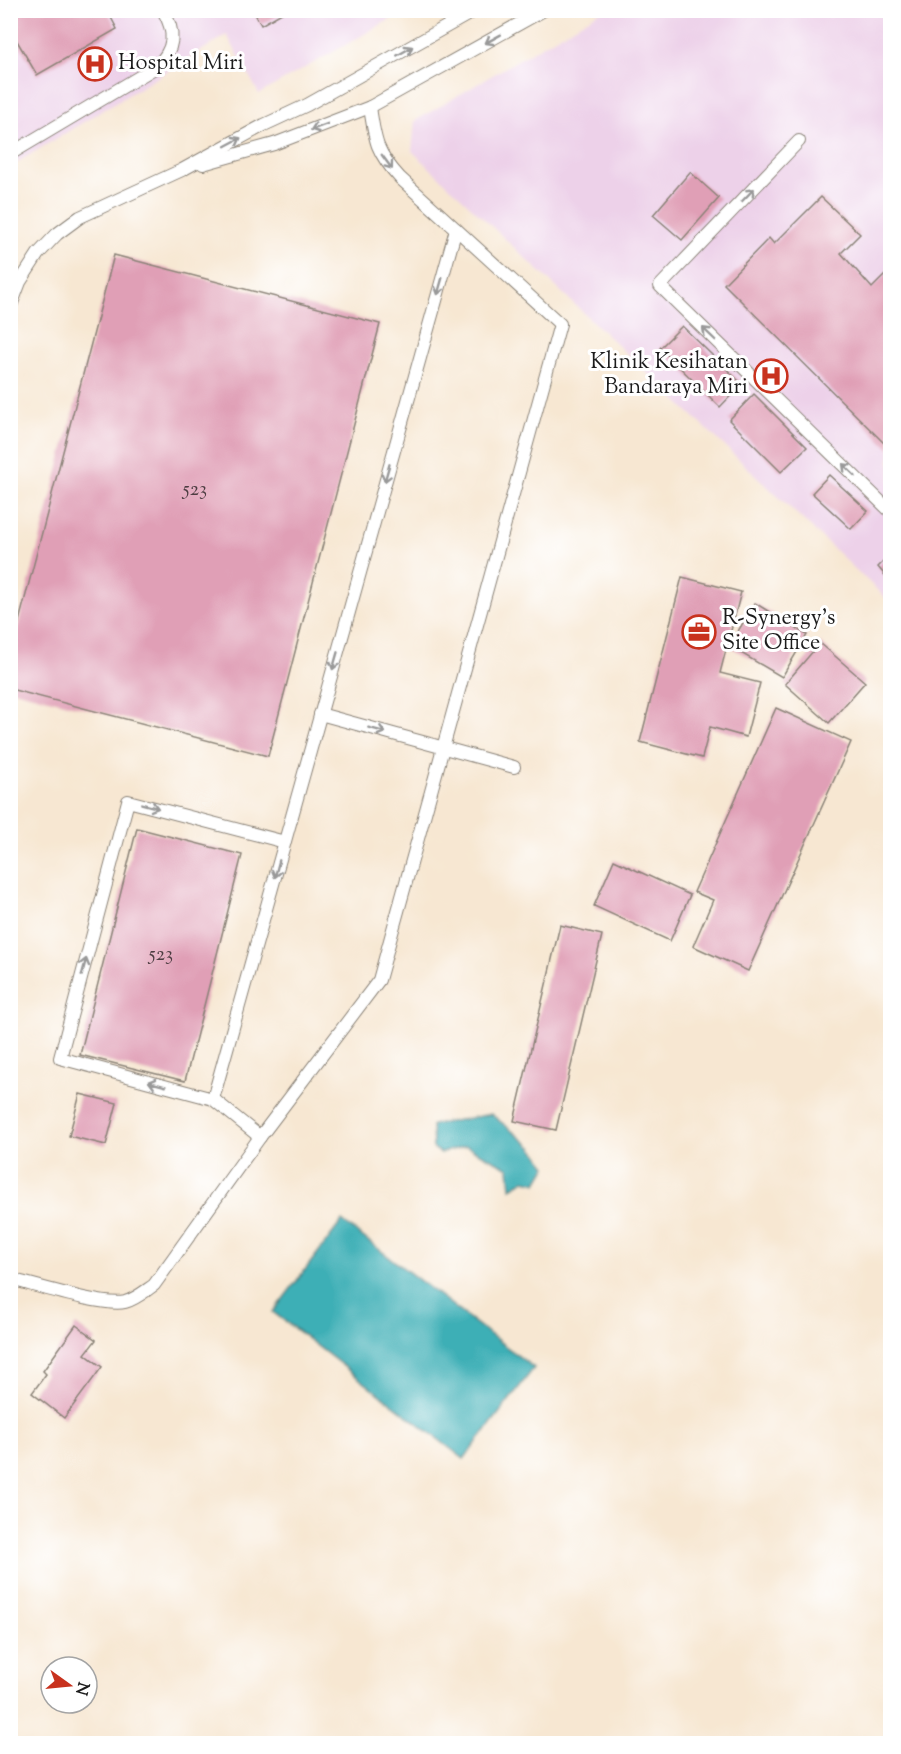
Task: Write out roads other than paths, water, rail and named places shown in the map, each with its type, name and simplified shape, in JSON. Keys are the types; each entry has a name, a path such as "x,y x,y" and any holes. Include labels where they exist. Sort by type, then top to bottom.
{"lane":[{"path":"10,154 156,67 167,56 171,39 170,23 163,10"},
{"path":"10,308 20,282 38,254 57,234 80,217 182,170 264,125 338,89 476,10"},
{"path":"182,170 274,144 370,107 544,10"},
{"path":"10,1279 106,1303 125,1302 154,1285 260,1137 379,980 560,324 384,161 375,142 370,107"},
{"path":"799,141 660,286 891,511"},
{"path":"213,1100 456,229"},
{"path":"320,714 514,767"},
{"path":"260,1137 213,1100 60,1058 128,801 285,842"}],"water":[{"path":"491,1114 532,1147 547,1166 537,1183 525,1180 511,1188 509,1168 466,1146 441,1153 433,1148 432,1125"},
{"path":"342,1221 534,1368 464,1459 273,1312"}],"place":[{"name":"Hospital Miri","path":"95,64"},
{"name":"Klinik Kesihatan Bandaraya Miri","path":"771,376"},
{"name":"R-Synergy's Site Office","path":"699,632"}]}
